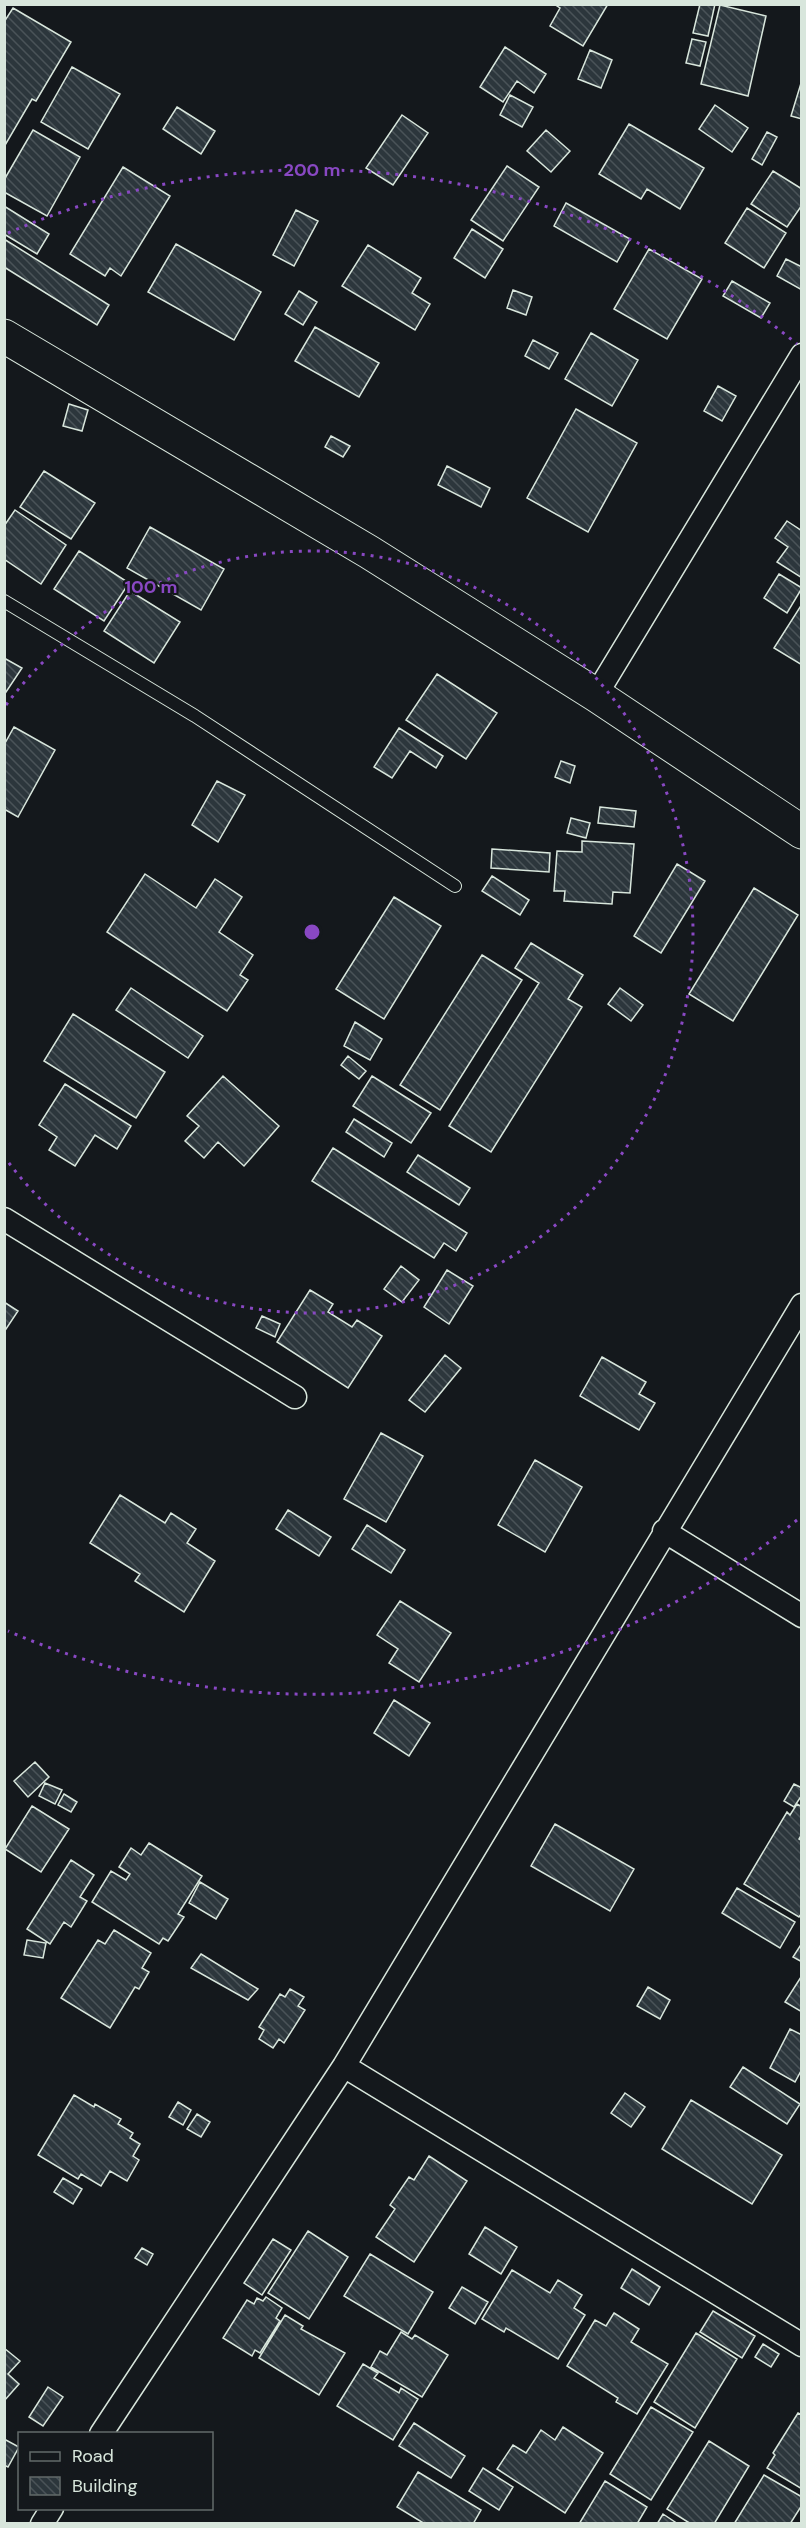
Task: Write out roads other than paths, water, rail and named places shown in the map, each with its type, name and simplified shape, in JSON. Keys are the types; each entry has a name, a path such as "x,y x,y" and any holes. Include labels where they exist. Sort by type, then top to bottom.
{"street":[{"path":"4,336 369,552 596,695 801,832"},
{"path":"596,695 801,355"},
{"path":"4,1219 295,1397"},
{"path":"102,2432 344,2066 801,1305"},
{"path":"664,1531 801,1616"},
{"path":"344,2066 801,2345"},
{"path":"42,2523 51,2510"}],"lane":[{"path":"4,601 195,716 455,886"}]}
